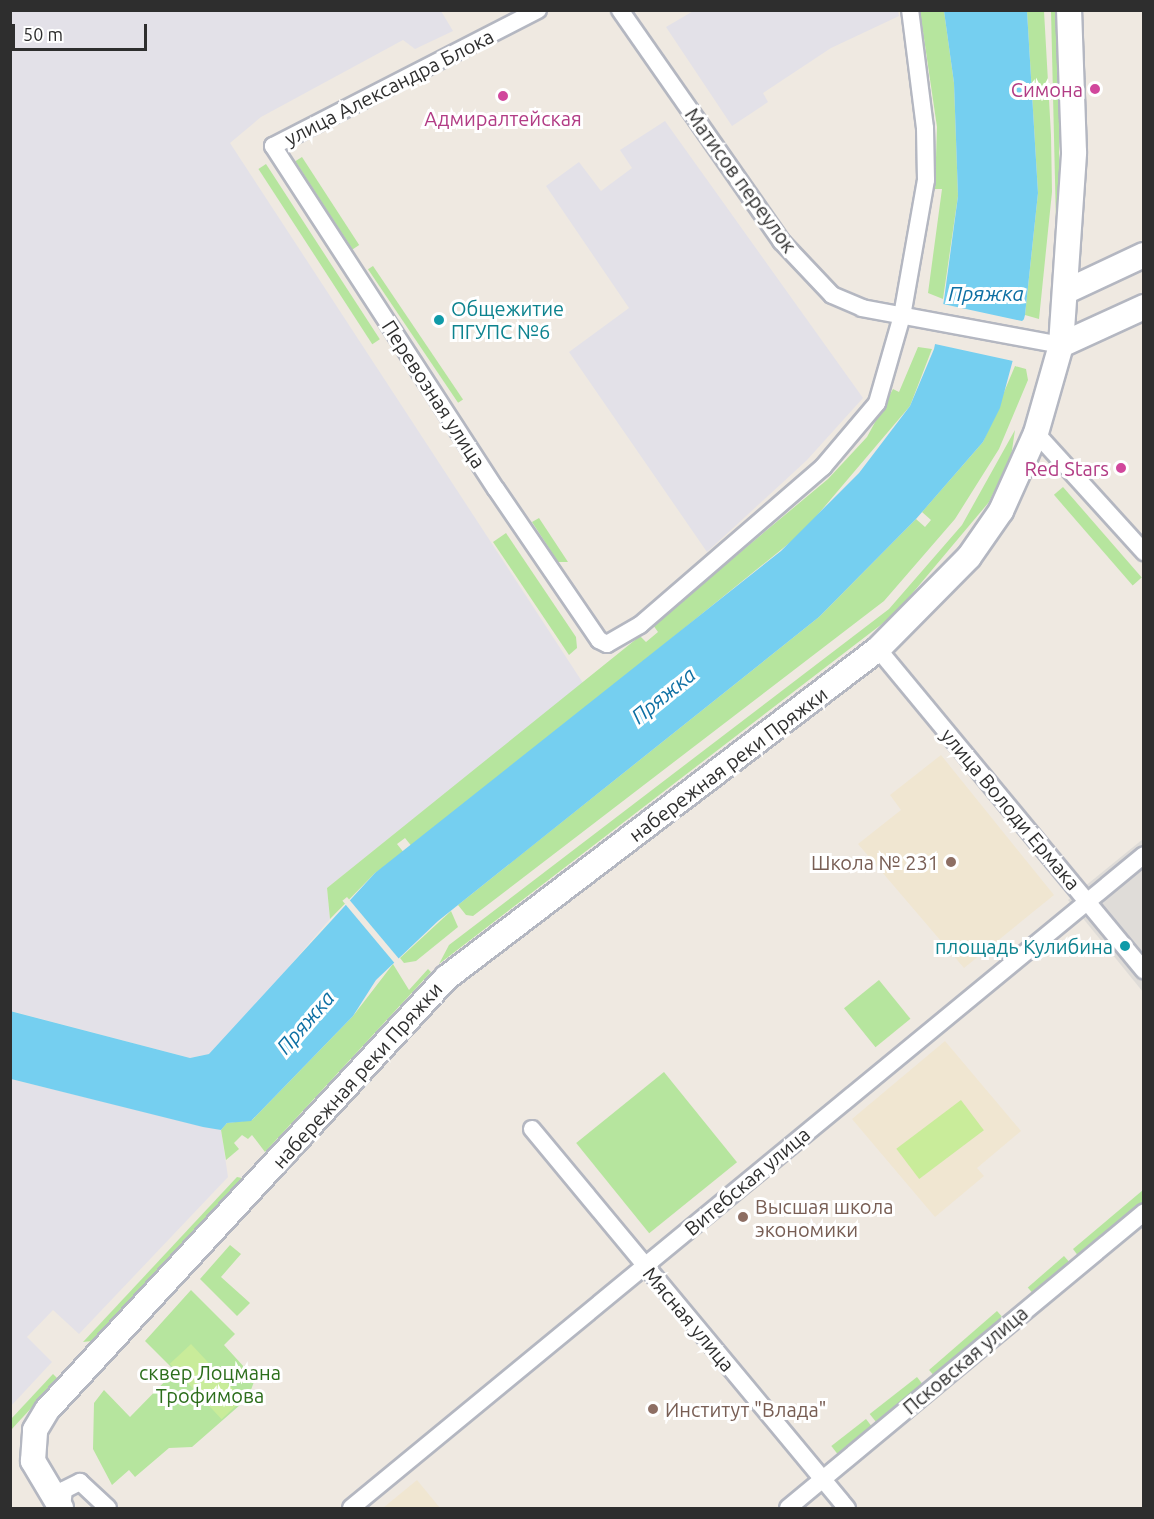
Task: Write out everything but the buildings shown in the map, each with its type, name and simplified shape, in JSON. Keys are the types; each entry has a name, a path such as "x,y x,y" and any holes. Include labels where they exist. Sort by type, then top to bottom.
{"main road":[{"name":"набережная реки Пряжки","path":"61,1509 41,1482 31,1446 47,1410 446,978 878,649 969,557 1015,488 1036,433 1061,345 1067,291 1074,132 1069,10"},
{"path":"1067,291 1143,255"},
{"path":"1061,345 1143,307"}],"street":[{"name":"улица Александра Блока","path":"273,146 538,10"},
{"name":"Матисов переулок","path":"620,10 782,241 831,295 902,316 1032,343 1061,345"},
{"path":"902,316 926,180 926,128 910,10"},
{"name":"Перевозная улица","path":"273,146 599,640 608,644 624,638 823,467 877,403 902,316"},
{"path":"1036,433 1143,552"},
{"name":"улица Володи Ермака","path":"878,649 1143,970"},
{"name":"Витебская улица","path":"351,1509 1143,855"},
{"name":"Мясная улица","path":"532,1129 847,1509"},
{"name":"Псковская улица","path":"788,1509 1143,1212"},
{"path":"61,1509 64,1490 80,1482 108,1509"}],"shaded area":[{"path":"695,10 898,10 899,16 831,48 763,93 768,102 732,126 666,27"},
{"path":"10,11 441,11 453,31 415,49 403,40 261,117 230,143 583,683 327,888 330,919 227,1039 209,1054 190,1058 11,1011"},
{"path":"665,121 863,398 807,460 707,552 569,352 629,308 546,186 579,162 601,191 632,168 620,150"},
{"name":"Школа № 231","path":"941,755 1054,895 964,968 858,844 901,810 890,795"},
{"name":"площадь Кулибина","path":"1143,839 1143,992 1068,900"},
{"path":"945,1041 1021,1131 977,1168 984,1176 935,1217 852,1119"},
{"path":"10,1079 221,1130 228,1177 79,1334 53,1310 27,1337 52,1362 11,1406"},
{"path":"417,1480 440,1508 383,1508"}],"green space":[{"path":"920,11 944,11 954,83 958,196 943,299 928,293 942,189 935,189 937,127"},
{"path":"1027,11 1044,11 1051,135 1052,192 1039,319 1025,315 1038,193"},
{"path":"1051,11 1059,11 1059,222 1056,222"},
{"path":"302,157 359,245 352,249 295,161"},
{"path":"266,164 380,339 372,344 258,169"},
{"path":"373,266 463,399 458,403 368,269"},
{"path":"918,347 932,349 910,406 803,532 413,848 405,838 397,844 405,854 375,873 330,919 327,888 640,636 646,642 658,632 653,625 828,479 867,437 893,389 899,392"},
{"path":"1015,366 1026,369 1028,380 999,449 955,519 884,601 473,916 466,915 458,905 819,617 916,519 925,527 931,520 922,512 983,442"},
{"path":"1015,430 1011,457 989,502 895,614 439,964 449,945 889,609 962,525"},
{"path":"1063,487 1142,578 1133,585 1054,495"},
{"path":"539,518 568,562 558,562 532,522"},
{"path":"506,533 576,637 577,648 569,655 493,542"},
{"path":"451,911 458,927 416,961 404,963 400,958"},
{"path":"393,964 409,990 428,969 431,972 265,1152 252,1135 248,1139 242,1135 234,1143 239,1149 226,1160 221,1130 227,1123 252,1120 353,1016"},
{"path":"879,980 910,1019 875,1047 844,1008"},
{"path":"664,1072 737,1162 649,1233 576,1143"},
{"path":"961,1100 984,1130 919,1179 896,1149"},
{"path":"237,1177 242,1178 92,1341 83,1342"},
{"path":"1143,1190 1143,1204 1079,1257 1073,1249"},
{"path":"230,1245 241,1254 221,1277 250,1303 237,1316 200,1279"},
{"path":"1064,1256 1071,1264 1035,1296 1028,1287"},
{"name":"сквер Лоцмана Трофимова","path":"191,1290 235,1334 224,1345 255,1379 248,1398 192,1447 169,1448 135,1477 129,1470 112,1485 93,1449 94,1403 104,1390 130,1417 175,1371 145,1341"},
{"path":"997,1311 1004,1319 936,1378 929,1370"},
{"path":"191,1344 243,1400 222,1419 170,1364"},
{"path":"53,1374 58,1379 11,1430 11,1419"},
{"path":"917,1377 924,1386 876,1423 870,1414"},
{"path":"866,1419 873,1428 838,1455 831,1446"}],"water":[{"name":"Пряжка","path":"944,11 1027,11 1038,193 1025,315 1000,408 983,442 916,519 819,617 438,921 376,980 353,1016 251,1121 227,1123 221,1130 203,1127 11,1079 10,1011 190,1058 209,1054 375,873 781,551 859,473 910,406 934,349 944,300 958,196 954,83"}],"pier":[{"path":"940,298 943,304 1022,321 1028,316 1017,367 1013,361 935,344 929,348"},
{"path":"347,897 401,961 396,965 342,901"}],"place":[{"name":"Симона","path":"1095,89"},
{"name":"Адмиралтейская","path":"503,96"},
{"name":"Общежитие ПГУПС №6","path":"439,320"},
{"name":"Red Stars","path":"1121,468"},
{"name":"Школа № 231","path":"951,862"},
{"name":"площадь Кулибина","path":"1125,946"},
{"name":"Высшая школа экономики","path":"743,1217"},
{"name":"Институт \"Влада\"","path":"653,1409"}]}
